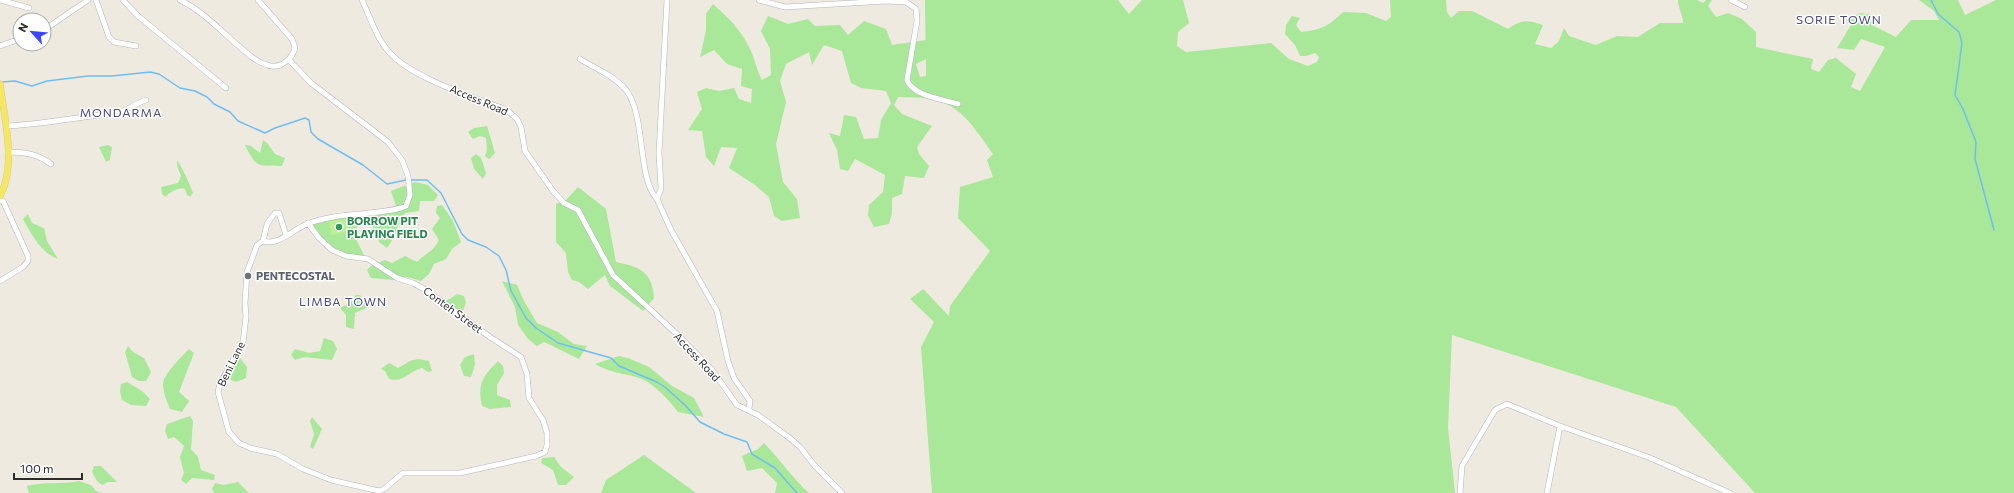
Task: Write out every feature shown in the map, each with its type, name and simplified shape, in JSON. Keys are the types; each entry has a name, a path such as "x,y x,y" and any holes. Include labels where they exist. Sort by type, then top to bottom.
{"main road":[{"path":"0,85 2,119 6,126 8,152 6,182 0,196"}],"street":[{"path":"0,0 29,8"},
{"path":"52,25 88,0"},
{"path":"96,0 109,37 114,42 136,46"},
{"path":"123,0 133,11 226,88"},
{"path":"180,0 194,8 253,58 263,64 274,67 288,60 295,48 292,39 258,0"},
{"name":"Access Road","path":"362,0 376,33 390,53 398,60 429,78 506,110 513,115 521,127 525,151 553,191 564,203 578,210 613,275 680,337 712,370 740,408 749,409 750,401 734,378 728,361 717,311 671,230 657,199 649,188 641,137 627,92 618,82 580,59"},
{"path":"657,199 661,189 659,153 667,0"},
{"path":"759,0 785,7 886,1 906,2 912,5 916,9 917,21 907,80 910,87 916,91 958,104"},
{"path":"1731,0 1745,7"},
{"path":"0,46 12,42"},
{"path":"262,241 270,243 277,241 295,229 308,223 334,216 401,208 406,206 409,201 408,176 402,160 388,142 312,82 288,60"},
{"path":"6,126 37,124 98,114 113,114 123,112 136,103 146,100"},
{"path":"8,152 24,152 51,164"},
{"path":"0,201 3,201 28,256 28,261 23,267 0,281"},
{"name":"Beni Lane","path":"286,236 279,213 275,212 267,224 262,241 257,245 247,272 245,303 246,317 243,342 220,384 218,392 229,432 234,439 243,445 277,454 316,475 374,491"},
{"name":"Conteh Street","path":"308,223 319,238 332,250 346,256 368,259 398,278 413,283 426,290 490,337 521,357 527,374 529,398 543,420 547,445 541,455 460,473 437,474 406,472 400,474 382,490 374,491"},
{"path":"1460,493 1462,466 1495,410 1507,404 1560,426 1648,457 1730,493"},
{"path":"749,409 769,422 800,447 815,466 842,493"},
{"path":"1548,493 1560,426"}],"green space":[{"path":"925,0 1118,0 1129,14 1142,0 1183,0 1189,23 1178,32 1177,46 1186,52 1271,43 1289,59 1308,66 1317,62 1319,57 1315,53 1300,56 1295,45 1285,34 1286,25 1292,16 1300,18 1296,25 1301,32 1314,30 1324,26 1333,21 1343,12 1366,13 1386,21 1391,17 1390,0 1446,0 1447,12 1451,18 1459,11 1472,11 1508,29 1517,23 1525,21 1543,25 1535,44 1551,48 1559,41 1564,28 1569,36 1596,45 1617,36 1638,37 1660,23 1683,23 1678,0 1697,0 1703,3 1706,0 1712,0 1708,6 1716,17 1728,13 1742,19 1756,32 1756,47 1813,59 1811,69 1819,72 1828,60 1836,58 1856,74 1851,87 1860,91 1885,47 1861,39 1854,50 1837,48 1851,25 1846,20 1860,13 1874,15 1874,26 1896,37 1911,20 1939,20 1934,11 1919,0 1958,0 1965,15 1996,0 2014,0 2014,493 1755,493 1676,407 1452,335 1448,428 1455,493 932,493 921,347 934,322 910,299 923,289 949,316 950,306 990,251 958,218 960,187 993,177 987,160 993,154 972,125 952,107 933,99 898,97 894,105 902,114 932,126 917,147 919,154 929,166 924,178 905,176 902,194 892,198 892,213 889,224 874,227 868,215 869,205 883,192 885,175 855,159 848,171 840,169 837,150 829,133 840,136 844,115 856,117 864,139 878,138 881,120 891,103 886,91 861,88 851,83 842,51 824,45 812,65 809,52 786,64 780,81 786,102 776,144 783,182 797,199 800,218 782,221 774,216 769,197 755,185 729,168 737,148 721,147 714,166 706,157 702,131 688,130 702,109 697,92 706,88 719,91 734,88 739,99 751,103 752,89 741,86 742,69 727,64 714,50 700,57 706,30 706,14 713,4 730,20 744,37 762,80 771,75 770,49 761,31 768,16 788,24 808,19 815,26 840,25 848,35 864,21 886,29 892,45 926,40","holes":["926,59 926,76 920,77 916,64"]},
{"path":"487,126 495,153 489,159 485,156 487,150 486,138 480,136 473,139 468,132 474,128"},
{"path":"263,140 275,154 285,158 282,166 262,165 255,162 252,158 245,145 251,146 260,153"},
{"path":"108,145 112,147 110,160 106,162 99,147"},
{"path":"476,154 481,158 486,173 483,179 474,169 471,158"},
{"path":"177,160 193,193 190,197 187,195 185,189 174,190 165,197 162,194 161,187 178,183 181,176 177,166"},
{"path":"415,182 428,185 438,195 434,201 420,201 419,211 405,213 387,248 379,242 375,230 361,213 397,209 391,191"},
{"path":"578,187 606,209 616,262 638,268 651,282 654,298 643,311 610,286 605,275 588,289 579,282 572,280 568,272 566,253 556,242 556,204 566,200"},
{"path":"442,205 453,221 461,242 452,249 446,259 434,264 429,274 421,281 407,277 394,280 371,278 367,270 371,266 385,260 392,263 405,256 417,262 432,250 439,240 432,229 440,218 436,213 437,206"},
{"path":"28,214 32,223 44,228 47,241 58,259 46,252 33,237 23,219"},
{"path":"356,214 358,219 356,239 364,255 362,258 332,250 308,223"},
{"name":"BORROW PIT PLAYING FIELD","path":"347,219 349,232 331,235 329,221"},
{"path":"502,281 517,285 524,301 537,323 558,332 574,344 587,346 579,359 544,342 537,346 528,339 518,325 515,307"},
{"path":"457,294 464,296 466,302 462,314 442,301 450,299"},
{"path":"356,295 360,295 369,307 355,313 354,329 346,327 346,315 340,308 350,303"},
{"path":"324,338 333,341 337,349 332,360 304,357 295,360 291,355 295,349 309,353 320,351"},
{"path":"128,346 133,352 144,358 151,372 146,381 139,381 132,377 125,352"},
{"path":"189,349 194,353 179,392 189,401 182,412 170,409 164,394 163,384 169,371"},
{"path":"236,353 247,367 246,378 236,382 224,377"},
{"path":"474,354 475,365 471,377 464,376 460,365 465,357"},
{"path":"619,356 628,358 649,367 672,386 694,398 704,417 678,412 654,386 642,379 610,371 595,364"},
{"path":"418,359 429,361 432,371 428,372 422,368 417,369 403,378 394,380 389,379 385,371 381,369 389,363 398,368 410,361"},
{"path":"498,361 503,366 504,373 497,385 497,395 510,400 511,407 490,409 482,406 480,392 481,386 482,381 488,371"},
{"path":"127,382 142,391 150,399 146,406 131,405 122,400 120,391 121,384"},
{"path":"190,416 193,421 191,449 198,457 201,470 215,475 214,480 192,478 186,484 181,480 184,473 180,457 184,446 174,437 168,439 165,431 167,424"},
{"path":"312,417 322,429 313,449 310,447 314,434 310,421"},
{"path":"764,443 809,493 775,493 777,483 762,468 747,471 742,456 758,449"},
{"path":"644,455 696,493 601,493 606,480"},
{"path":"554,457 561,467 574,477 566,485 558,485 553,470 541,463 542,458"},
{"path":"94,466 101,466 117,482 108,482 102,485 97,481 92,472"},
{"path":"79,481 91,485 96,491 101,493 29,493 27,486 66,483"},
{"path":"238,482 249,493 214,493 212,489 215,483 224,485"}],"waterway":[{"path":"1931,0 1938,14 1959,32 1962,43 1955,95 1963,109 1976,142 1975,159 1994,230"},
{"path":"1,82 15,81 32,86 47,81 88,76 112,76 150,72 159,74 180,88 195,91 207,97 214,104 230,112 238,121 265,133 305,118 309,120 311,132 318,139 363,165 387,184 406,180"},
{"path":"410,180 427,180 441,193 462,234 468,240 486,247 499,256 506,270 511,291 526,318 536,328 558,343 611,358 619,366 657,382 686,406 700,422 724,434 747,442 752,454 775,468 797,493"}],"place":[{"name":"BORROW PIT PLAYING FIELD","path":"339,227"},
{"name":"PENTECOSTAL","path":"248,276"}],"district":[{"name":"SORIE TOWN","path":"1839,20"},
{"name":"MONDARMA","path":"121,113"},
{"name":"LIMBA TOWN","path":"343,302"}]}
